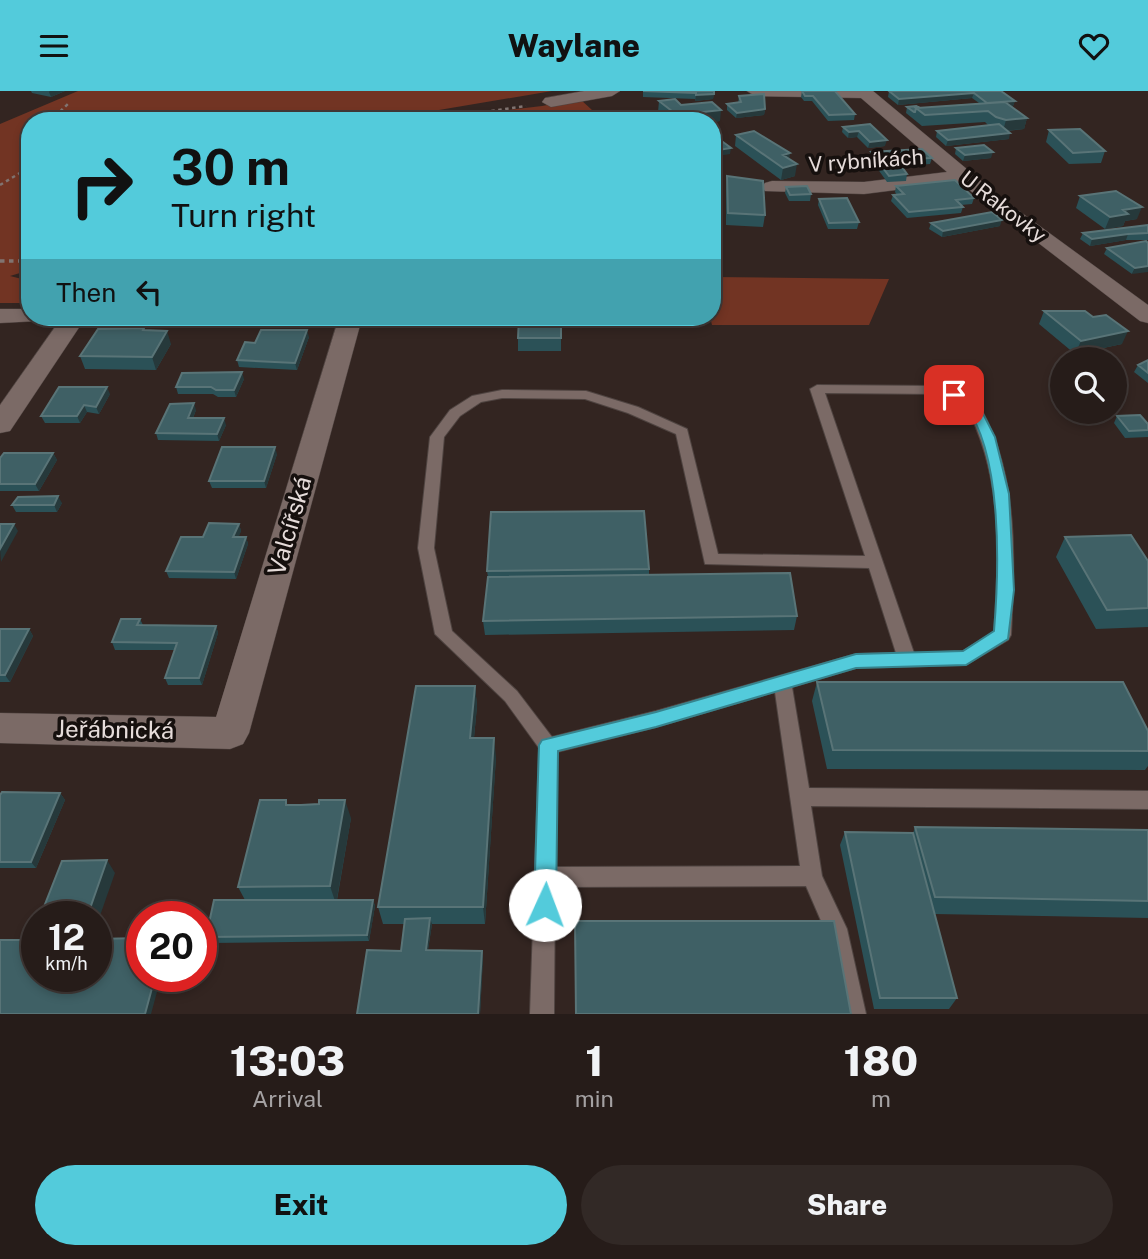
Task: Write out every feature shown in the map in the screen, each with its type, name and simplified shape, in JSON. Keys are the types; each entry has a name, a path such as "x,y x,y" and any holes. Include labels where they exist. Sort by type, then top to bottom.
{"street":[{"path":"551,102 612,91"},
{"path":"755,91 863,92"},
{"name":"U Rakovky","path":"863,92 997,204 1148,316"},
{"name":"V rybníkách","path":"772,187 850,188 963,176"},
{"path":"0,316 21,317"},
{"path":"0,425 68,326"},
{"name":"Valcířská","path":"230,733 348,326"},
{"name":"Jeřábnická","path":"0,727 230,733"}],"lane":[{"path":"548,745 656,719 856,661 966,658 1002,635 1006,590 1002,494 988,437 970,400 939,390 817,389 907,659"},
{"path":"542,1014 548,745 511,696 444,634 426,548 437,437 455,413 477,399 502,394 586,395 633,410 682,432 711,560 874,562"},
{"path":"783,683 812,876 836,929 854,1014"},
{"path":"800,797 1148,800"},
{"path":"546,877 812,876"}],"path":[{"path":"59,112 70,102"},
{"path":"483,112 551,102"},
{"path":"0,184 21,172"},
{"path":"0,261 21,261"}],"shaded area":[{"path":"78,91 552,91 437,112 28,112"},
{"path":"580,99 594,112 491,112 542,106"},
{"path":"21,115 21,273 10,276 21,279 21,303 0,303 0,124"},
{"path":"721,277 889,279 869,325 721,325"}],"building":[{"path":"643,91 714,91 714,94 696,95"},
{"path":"802,91 835,91 855,114 829,115 813,96 805,96"},
{"path":"889,91 1001,91 1015,101 987,103 974,93 899,99"},
{"path":"764,94 765,109 737,113 727,104 741,102 739,96"},
{"path":"675,99 681,105 712,102 721,110 673,112 659,101"},
{"path":"1005,102 1027,118 1006,120 988,111 925,115 916,108"},
{"path":"907,107 918,107 915,112"},
{"path":"870,124 887,140 870,142 859,131 849,132 843,127"},
{"path":"999,124 1010,133 948,140 937,131"},
{"path":"1080,129 1105,151 1073,153 1049,130"},
{"path":"754,131 790,153 783,155 797,164 783,168 736,135"},
{"path":"723,142 731,148 721,150"},
{"path":"984,145 993,152 965,155 956,148"},
{"path":"922,149 932,158 897,160 907,174 889,176 871,152"},
{"path":"727,176 763,181 765,215 728,213"},
{"path":"955,180 974,198 956,200 963,207 909,212 893,195 904,194 896,186"},
{"path":"807,186 811,194 790,195 786,187"},
{"path":"1116,191 1142,207 1123,210 1128,214 1110,217 1080,196"},
{"path":"847,198 859,222 829,223 819,199"},
{"path":"992,212 1002,220 943,231 931,223"},
{"path":"1148,225 1148,233 1092,239 1083,233"},
{"path":"1146,241 1148,266 1135,268 1107,248"},
{"path":"1044,311 1085,311 1093,317 1106,315 1128,331 1081,341"},
{"path":"519,326 561,326 561,338 518,338"},
{"path":"144,328 143,330 167,331 152,357 80,356 98,329"},
{"path":"261,330 307,330 295,363 237,360 245,342 255,343"},
{"path":"1148,360 1148,373 1138,365"},
{"path":"242,372 234,390 176,387 182,373"},
{"path":"59,387 107,387 96,407 84,405 77,416 41,416"},
{"path":"194,403 188,418 224,418 217,434 156,433 170,404"},
{"path":"1140,415 1148,424 1148,430 1129,431 1123,424 1127,424 1127,416"},
{"path":"222,447 275,447 264,481 209,481"},
{"path":"4,453 53,453 35,484 0,484 0,458"},
{"path":"58,496 54,505 12,505 18,497"},
{"path":"644,511 649,569 487,571 491,512"},
{"path":"209,523 239,524 233,537 246,537 234,572 166,571 181,537 203,537"},
{"path":"0,524 14,524 0,549"},
{"path":"1131,535 1148,561 1148,608 1107,610 1065,537"},
{"path":"790,573 797,616 483,621 488,577"},
{"path":"121,619 140,619 137,625 216,626 199,678 165,678 177,643 112,642"},
{"path":"0,629 29,629 5,675 0,675"},
{"path":"817,682 1123,682 1148,731 1148,751 833,750"},
{"path":"416,686 475,686 470,738 494,738 483,907 378,907"},
{"path":"2,792 60,793 31,862 0,862"},
{"path":"260,800 286,800 286,805 301,805 319,804 319,800 345,800 330,886 238,887"},
{"path":"915,827 1148,830 1148,901 935,897"},
{"path":"845,832 913,833 957,998 880,998"},
{"path":"107,860 93,901 46,901 62,861"},
{"path":"373,900 367,935 217,937 217,901 214,901"},
{"path":"430,918 426,950 482,951 478,1014 357,1014 367,950 401,951 405,919"},
{"path":"575,921 834,921 851,1014 576,1014"},
{"path":"126,938 126,992 151,992 145,1014 0,1014 0,940 21,940 21,992 112,992 112,939"}],"route":[{"path":"545,905 548,745 656,719 856,661 966,658 1002,635 1006,590 1002,494 988,437 970,400 954,395"}]}
